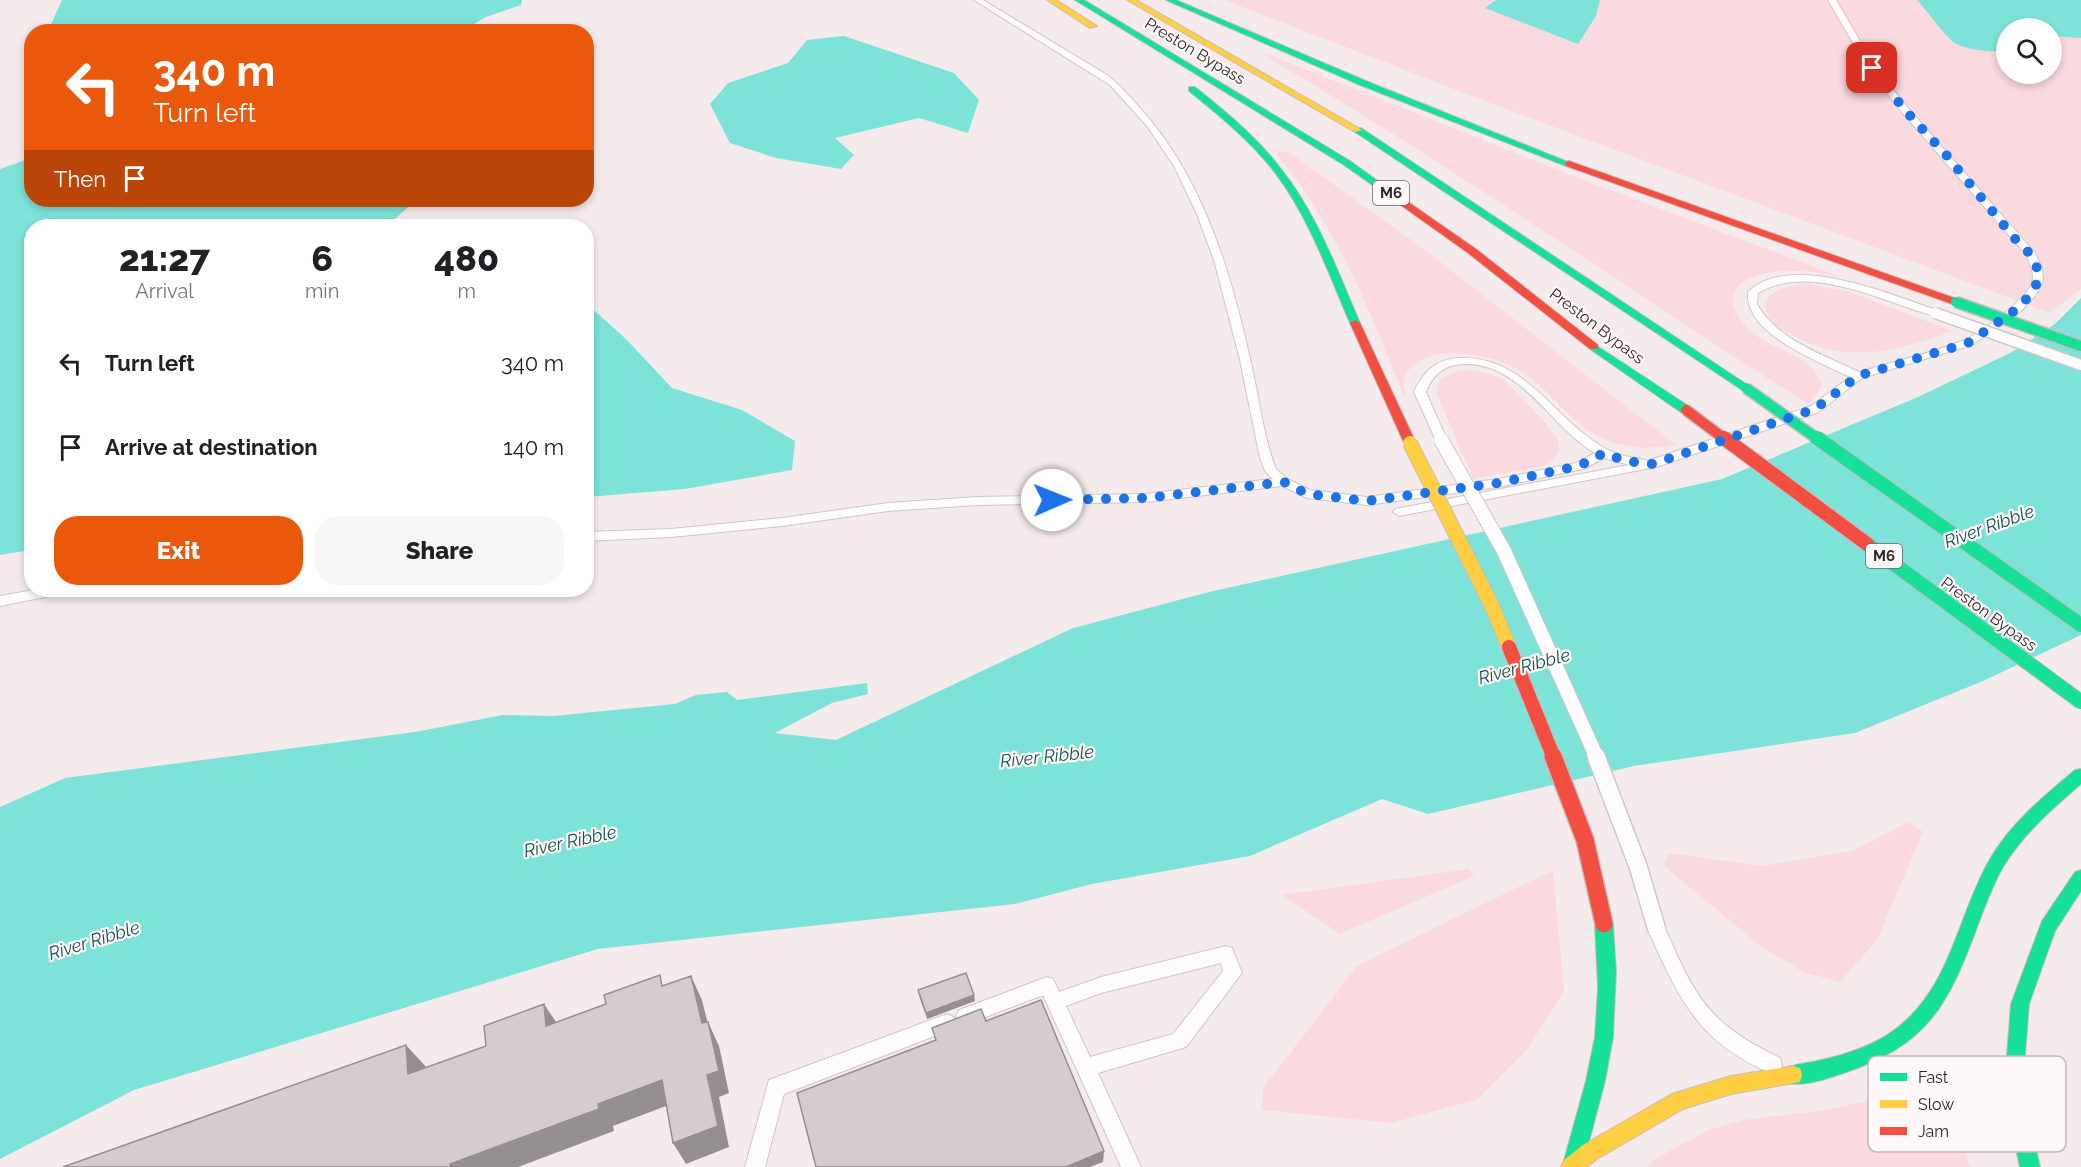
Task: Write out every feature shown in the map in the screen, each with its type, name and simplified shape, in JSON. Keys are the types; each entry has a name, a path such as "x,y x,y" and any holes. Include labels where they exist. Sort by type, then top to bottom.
{"highway":[{"path":"1051,0 1106,35"},
{"name":"Preston Bypass","path":"1078,0 1347,162 1472,251 1603,354 1686,411 2081,702"},
{"name":"Preston Bypass","path":"1131,0 1379,142 1746,388 2081,626"},
{"path":"1170,0 1385,93 1761,235 2081,346"},
{"path":"1185,84 1246,135 1267,156 1289,186 1336,280 1386,396 1491,604 1536,710 1585,840 1596,878 1604,924 1608,961 1608,1002 1604,1041 1572,1166"},
{"path":"1572,1166 1656,1111 1704,1092 1845,1065 1880,1051 1908,1032 1929,1013 1946,987 1968,927 1996,864 2009,844 2042,808 2081,775"},
{"path":"2016,1056 2020,1004 2048,927 2081,877"},
{"path":"2027,1152 2030,1167"}],"lane":[{"path":"978,0 1116,85 1160,134 1184,177 1230,294 1266,458 1271,471 1284,482 1307,494 1367,501 1498,483 1579,466 1604,453"},
{"path":"1399,512 1653,464 1815,409 1858,376 1968,343 2017,309 2031,294 2038,281 2037,268 2031,255 1904,109 1872,68 1832,0"},
{"path":"1858,376 1799,346 1762,322 1752,304 1754,292 1759,287 1779,280 1814,279 1841,285 1935,313 2081,365"},
{"path":"1653,464 1625,461 1604,453 1580,436 1538,395 1495,367 1467,360 1444,363 1433,369 1420,392 1441,440 1504,551 1592,746 1638,866 1657,930 1687,993 1705,1018 1741,1047 1794,1076"},
{"path":"594,537 671,533 888,507 977,501 1146,498 1284,482"},
{"path":"0,601 24,596"},
{"path":"1054,1002 1101,985 1226,954 1233,973 1179,1041 1084,1068"},
{"path":"755,1167 776,1087 1047,985 1131,1167"}],"shaded area":[{"path":"1224,0 2081,0 2081,289 2050,313 1495,105"},
{"path":"1262,52 1568,174 1841,277 1807,272 1774,272 1751,278 1734,292 1735,309 1746,326 1763,340 1808,365 1821,382 1819,392 1808,404 1406,142"},
{"path":"1287,151 1421,247 1676,445 1640,447 1622,445 1604,439 1580,425 1541,387 1519,370 1507,364 1475,355 1440,354 1424,358 1412,366 1404,379 1405,397 1341,251 1304,191 1276,153"},
{"path":"1808,284 1850,292 1953,331 1915,344 1875,352 1842,351 1815,345 1781,328 1766,311 1766,303 1770,296 1779,290"},
{"path":"1466,370 1502,379 1523,399 1558,441 1559,449 1550,462 1543,466 1473,479 1437,394 1439,381 1451,373"},
{"path":"1909,822 1923,832 1877,940 1840,982 1803,972 1758,944 1664,866 1668,853 1763,866 1852,851"},
{"path":"1469,869 1474,876 1340,934 1282,895"},
{"path":"1553,870 1564,991 1527,1050 1478,1099 1392,1123 1262,1110 1263,1088 1357,966"},
{"path":"1868,1100 1868,1152 1966,1152 1970,1167 1647,1167 1653,1160 1709,1130 1743,1120 1818,1111"}],"water":[{"path":"62,0 522,0 521,5 486,17 474,24 51,24"},
{"path":"1496,0 1600,0 1596,16 1578,44 1485,8"},
{"path":"1917,0 2081,0 2081,38 2062,37 2062,18 1996,18 1996,51 1961,46 1951,40"},
{"path":"844,36 954,73 979,100 968,133 919,118 835,138 854,155 841,169 776,158 730,143 710,104 728,83 788,63 807,40"},
{"path":"24,160 24,207 408,207 395,219 24,219 24,551 0,555 0,169"},
{"name":"River Ribble","path":"2081,298 2081,635 1983,681 1855,733 1634,766 1428,814 1382,799 1250,856 1092,884 1015,904 598,949 134,1090 0,1159 0,807 65,778 415,732 503,715 553,716 675,704 696,695 727,692 737,700 867,683 868,694 832,703 775,733 836,740 1073,628 1209,592 1722,479 1918,397 2012,352 2055,324"},
{"path":"594,310 626,339 672,388 742,410 795,441 792,470 685,489 594,496"}],"building":[{"path":"966,973 974,995 926,1013 918,990"},
{"path":"660,975 662,986 691,976 702,1023 708,1022 719,1071 707,1075 718,1126 673,1143 662,1080 598,1104 599,1109 450,1164 451,1167 63,1167 406,1045 408,1074 486,1046 484,1026 544,1004 546,1026 606,1004 604,995"},
{"path":"1041,1000 1104,1151 1066,1167 816,1167 797,1093 936,1040 932,1028 981,1009 986,1021"}],"traffic: fast":[{"path":"1079,0 1347,163 1398,199"},
{"path":"1170,0 1363,83 1569,164"},
{"path":"1192,89 1245,134 1289,186 1317,236 1355,323"},
{"path":"1358,130 1746,388"},
{"path":"1956,302 2081,346"},
{"path":"1594,347 1686,410"},
{"path":"1746,388 2081,625"},
{"path":"1867,544 2081,702"},
{"path":"1793,1075 1816,1071 1859,1058 1880,1049 1917,1023 1932,1006 1944,986 1989,879 2004,851 2035,816 2081,775"},
{"path":"2016,1056 2020,1004 2048,927 2081,877"},
{"path":"1573,1164 1602,1053 1607,988 1604,924"},
{"path":"2027,1152 2030,1167"}],"traffic: slow":[{"path":"1051,0 1093,26"},
{"path":"1131,0 1358,130"},
{"path":"1410,443 1491,604 1509,647"},
{"path":"1571,1167 1590,1152 1679,1101 1731,1085 1793,1075"}],"traffic: jam":[{"path":"1569,164 1956,302"},
{"path":"1398,199 1472,251 1594,347"},
{"path":"1355,323 1410,443"},
{"path":"1686,410 1867,544"},
{"path":"1509,647 1536,710 1585,840 1604,924"}],"route":[{"path":"1052,500 1146,498 1284,482 1307,494 1367,501 1498,483 1579,466 1604,453 1625,461 1653,464 1815,409 1858,376 1968,343 2017,309 2031,294 2038,281 2037,268 2031,255 1923,128 1904,109 1872,68"}]}
